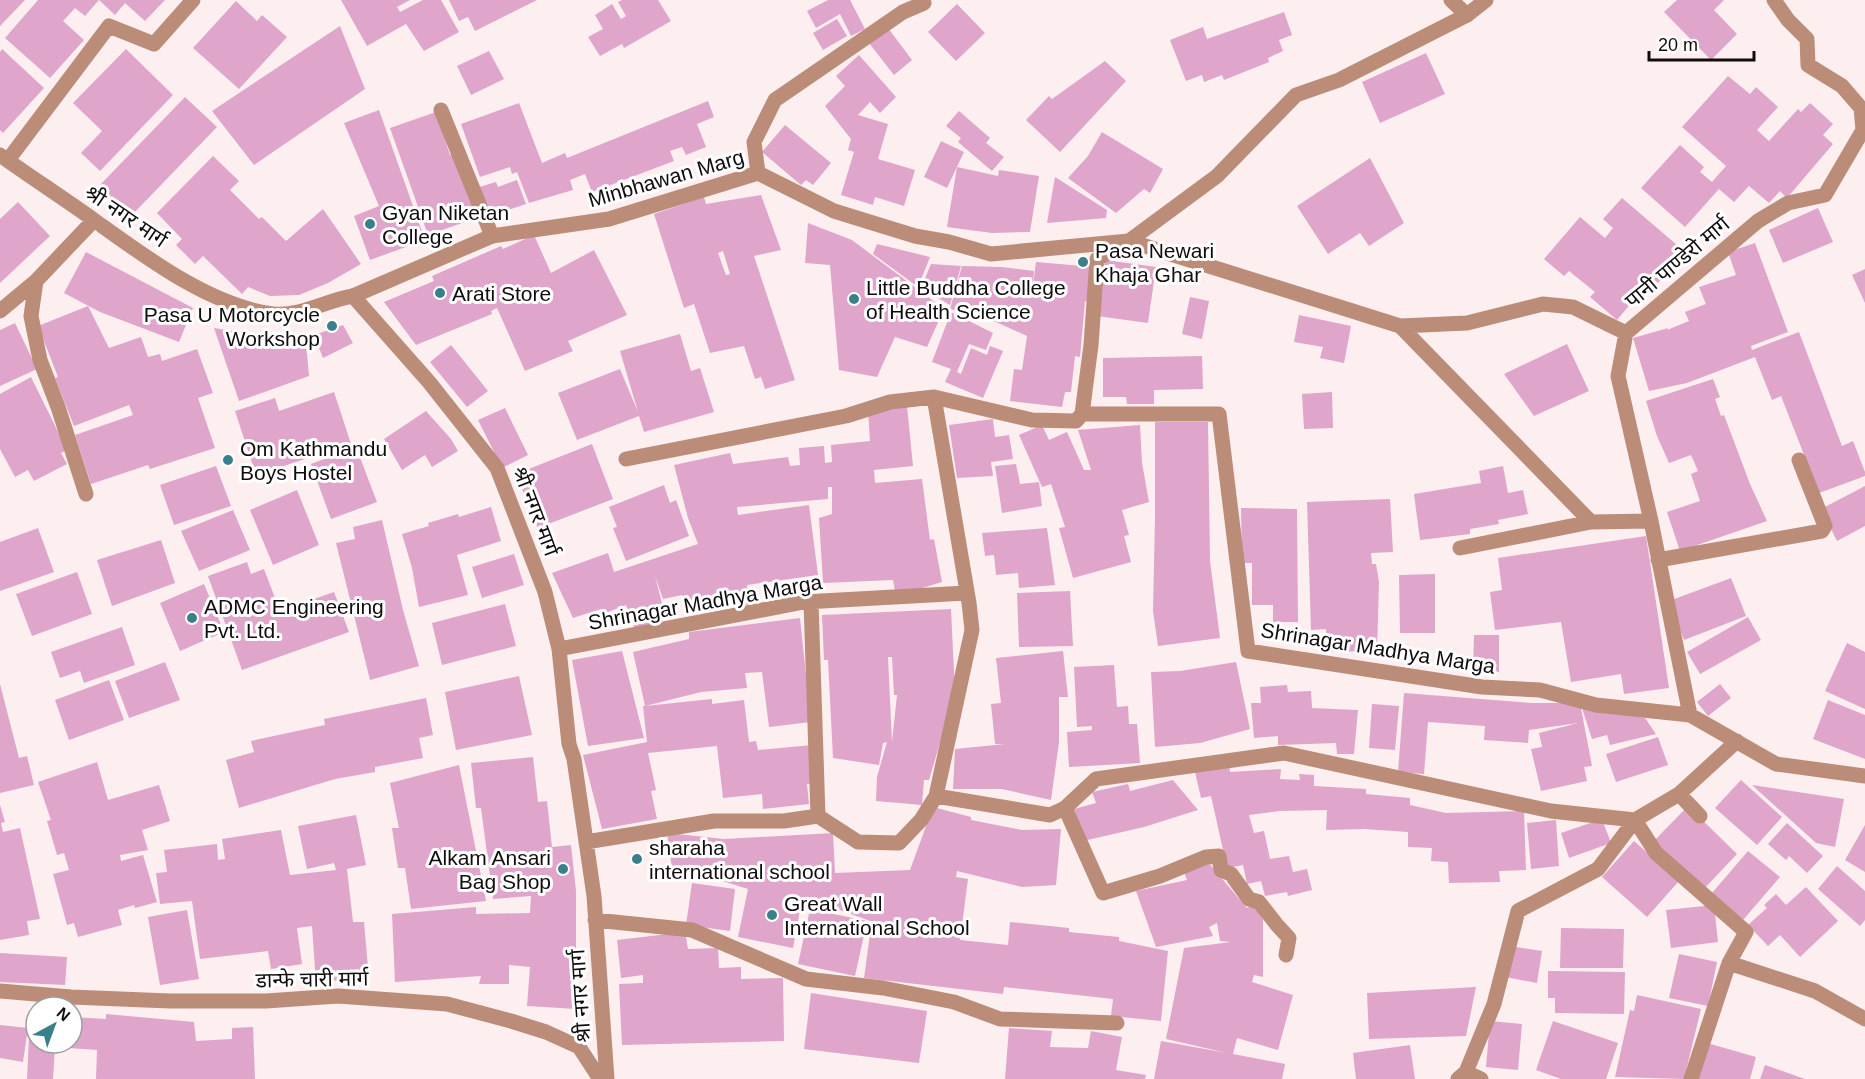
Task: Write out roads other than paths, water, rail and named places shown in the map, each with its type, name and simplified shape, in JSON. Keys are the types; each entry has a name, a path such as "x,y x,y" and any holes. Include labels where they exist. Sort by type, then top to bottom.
{"street":[{"path":"4,158 109,26 154,44 193,0"},
{"path":"758,173 754,142 775,100 903,12 924,3 923,0"},
{"path":"1451,0 1467,15"},
{"path":"626,459 846,416 890,402 934,398 1032,420 1076,421 1082,414 1097,259 1129,241 1217,176 1296,95 1339,80 1467,15 1486,0"},
{"name":"पानी पाण्डेरो मार्ग","path":"1690,715 1651,521 1618,376 1626,333 1758,221 1788,203 1825,195 1863,130 1861,108 1842,86 1808,65 1807,39 1788,20 1774,0"},
{"path":"441,110 492,236"},
{"name":"श्री नगर मार्ग","path":"4,158 134,250 229,302 274,314 294,312 353,296 429,382 497,468 545,592 559,649 595,920 607,1079"},
{"name":"Minbhawan Marg","path":"353,296 492,236 609,219 758,173 834,211 915,236 949,242 991,254 1129,241"},
{"path":"0,312 36,281 94,220"},
{"path":"1129,241 1400,326 1467,323 1543,304 1573,307 1626,333"},
{"path":"36,281 31,316 40,360 86,494"},
{"path":"1400,326 1591,522"},
{"path":"586,842 714,821 784,821 818,816 858,842 899,843 921,820 936,796 972,630 934,398"},
{"name":"Shrinagar Madhya Marga","path":"1082,414 1184,412 1219,414 1248,651 1482,687 1540,690 1596,705 1690,715 1776,764 1865,776"},
{"path":"1658,560 1822,531 1825,526 1799,460"},
{"path":"1460,548 1591,522 1651,521"},
{"name":"Shrinagar Madhya Marga","path":"559,649 804,602 966,593"},
{"path":"811,603 818,816"},
{"path":"1480,1079 1462,1075 1494,1004 1518,911 1598,868 1635,820 1679,794 1737,741"},
{"path":"936,796 1050,815 1065,808 1096,779 1284,753 1551,811 1635,820"},
{"path":"1679,794 1700,816"},
{"path":"1065,808 1103,893 1160,876 1206,857 1218,856 1221,870 1231,874 1249,899 1259,902 1290,938 1286,955"},
{"path":"1635,820 1656,853 1746,932 1729,963 1691,1079"},
{"path":"595,920 692,930 807,979 883,988 954,1002 1000,1019 1117,1023"},
{"path":"1729,963 1815,992 1865,1019"},
{"name":"डान्फे चारी मार्ग","path":"0,991 71,997 170,1001 266,1001 338,996 447,1004 546,1032 579,1047 600,1079"}],"place":[{"name":"Gyan Niketan College","path":"370,224"},
{"name":"Pasa Newari Khaja Ghar","path":"1083,262"},
{"name":"Arati Store","path":"440,293"},
{"name":"Little Buddha College of Health Science","path":"854,299"},
{"name":"Pasa U Motorcycle Workshop","path":"332,326"},
{"name":"Om Kathmandu Boys Hostel","path":"228,460"},
{"name":"ADMC Engineering Pvt. Ltd.","path":"192,618"},
{"name":"sharaha international school","path":"637,859"},
{"name":"Alkam Ansari Bag Shop","path":"563,869"},
{"name":"Great Wall International School","path":"772,915"}]}
